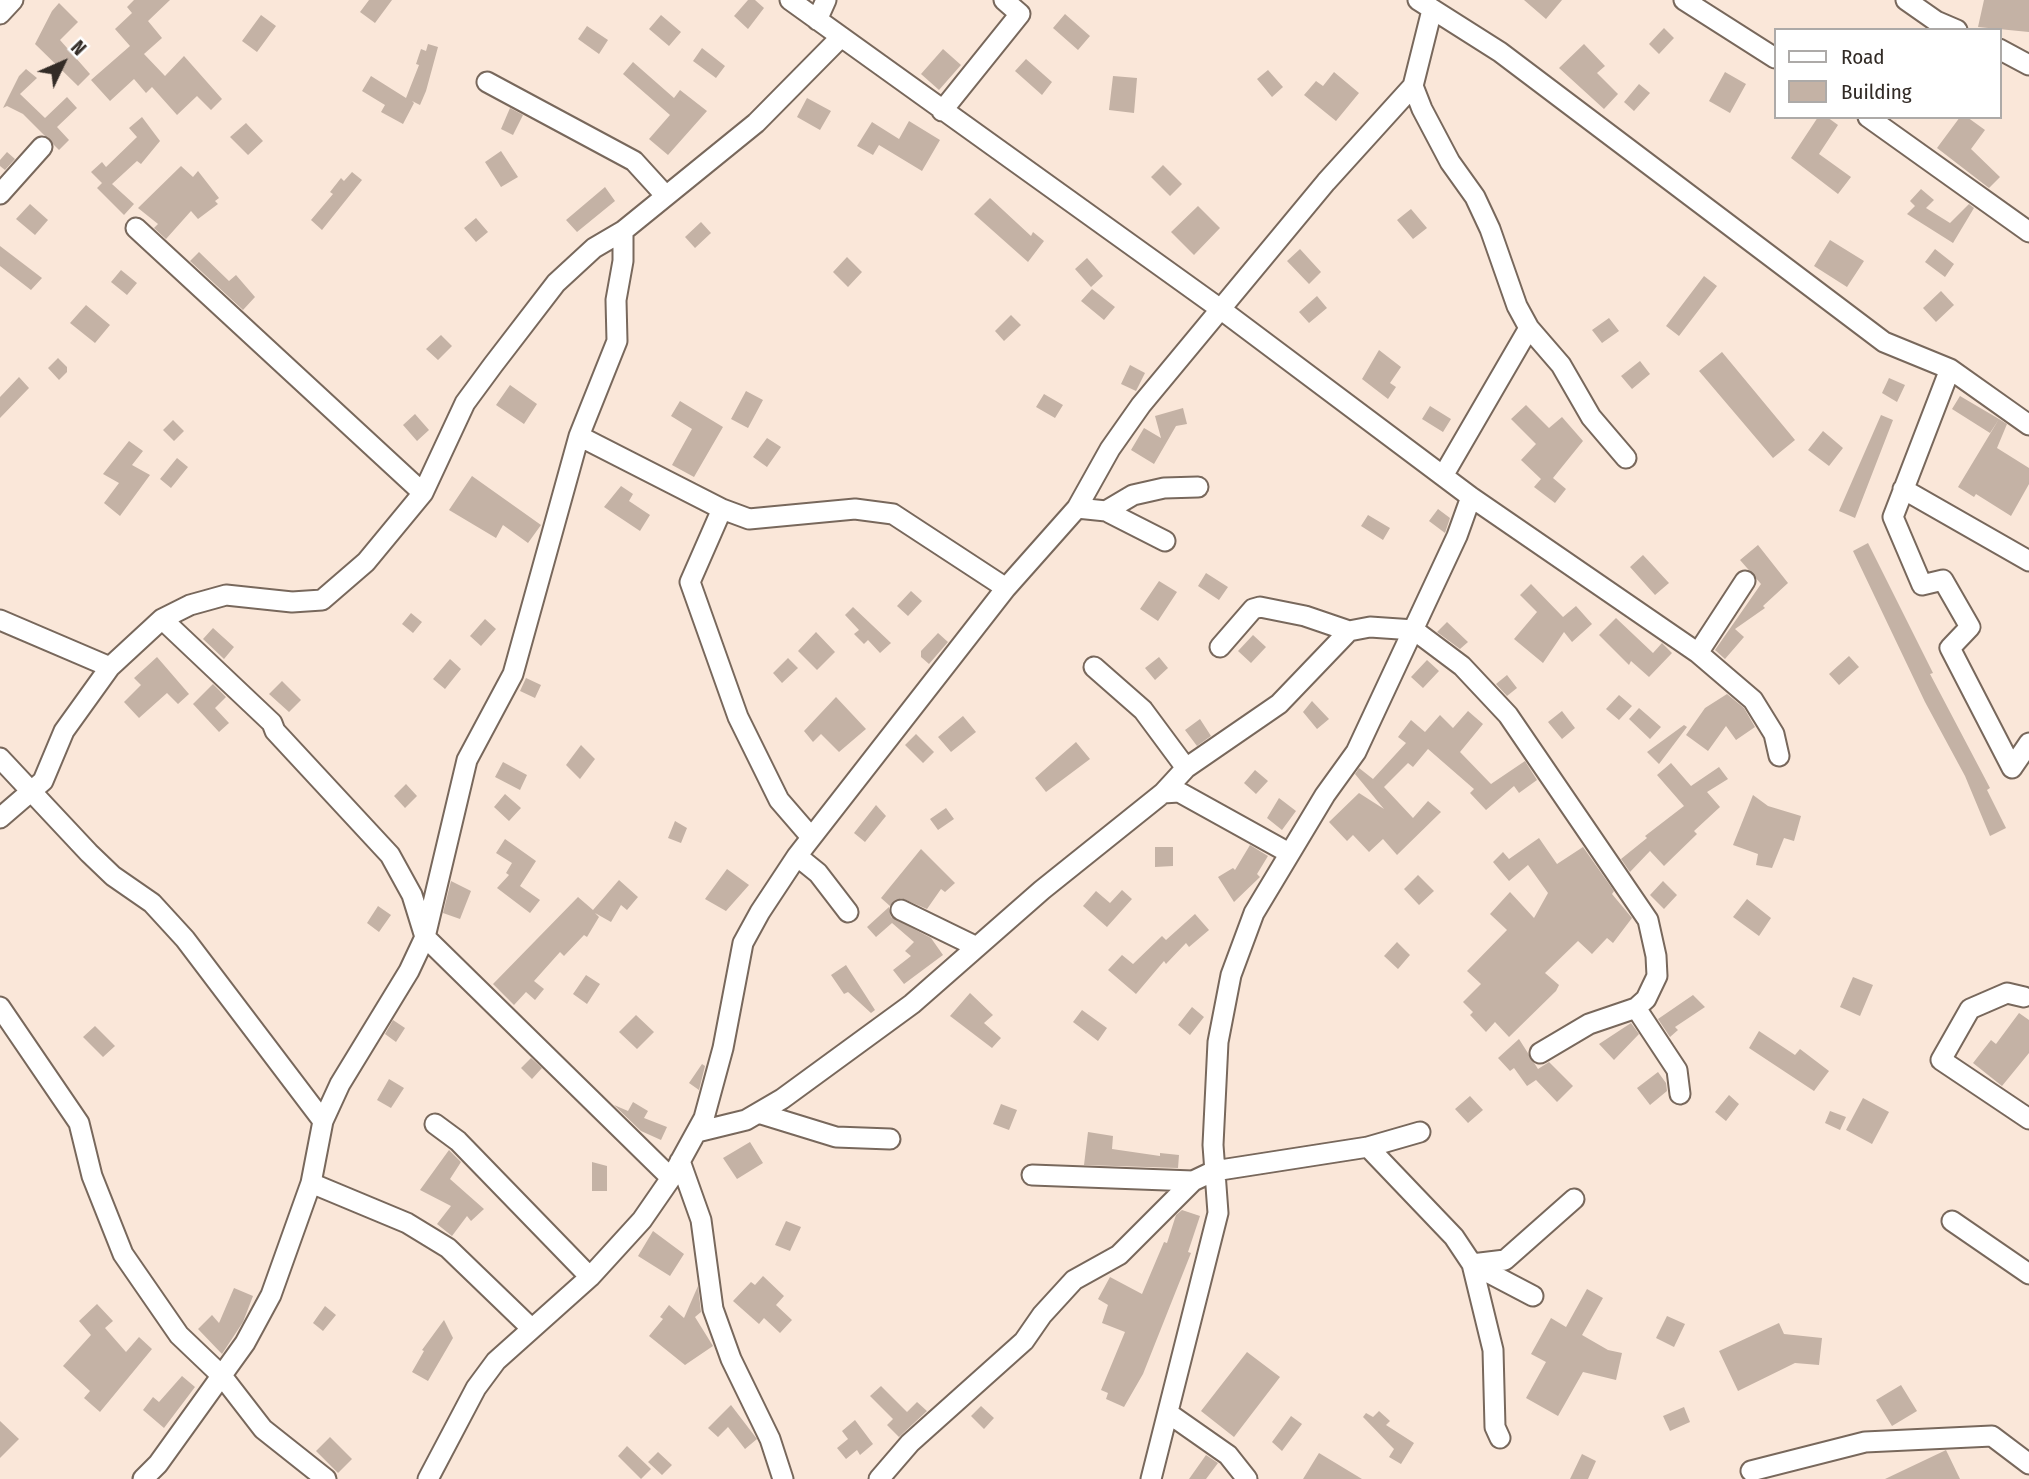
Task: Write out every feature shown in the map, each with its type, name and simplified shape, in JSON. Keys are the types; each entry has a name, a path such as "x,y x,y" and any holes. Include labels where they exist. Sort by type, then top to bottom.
{"street":[{"path":"0,14 13,0"},
{"path":"790,0 1219,308 1471,497 1698,653 1753,700 1774,734 1779,756"},
{"path":"817,20 826,0"},
{"path":"942,111 1020,14 1004,0"},
{"path":"1684,0 1773,57"},
{"path":"1906,0 1936,21 1952,28"},
{"path":"1626,458 1591,417 1561,365 1529,328 1517,306 1490,229 1475,197 1450,162 1422,109 1413,86 1425,5 1511,60 1884,342 1950,369 2029,425"},
{"path":"0,818 43,781 64,731 110,667 162,619 190,605 226,595 292,603 322,600 366,562 423,494 465,403 556,283 594,248 623,232 756,123 841,37"},
{"path":"2001,50 2029,65"},
{"path":"487,82 634,161 665,195"},
{"path":"428,1479 476,1388 496,1362 590,1277 642,1220 676,1170 704,1118 723,1048 743,943 797,856 1006,588 1077,508 1110,449 1133,416 1219,308 1413,86"},
{"path":"1871,119 2029,232"},
{"path":"0,194 42,147"},
{"path":"136,228 423,494"},
{"path":"144,1479 158,1464 245,1343 271,1295 311,1183 323,1121 340,1084 409,971 425,937 450,841 458,789 467,760 513,674 579,436 617,341 616,300 623,261 623,232"},
{"path":"1443,476 1529,328"},
{"path":"1950,369 1893,517 1922,585 1943,580 1970,627 1950,648 2012,768 2029,743"},
{"path":"579,436 722,509 749,519 855,509 892,514 1006,588"},
{"path":"1106,511 1133,495 1164,488 1198,487"},
{"path":"1903,489 2029,561"},
{"path":"1151,1479 1218,1213 1213,1146 1218,1042 1231,975 1254,912 1289,853 1356,752 1414,630 1471,497"},
{"path":"1077,508 1106,511 1165,541"},
{"path":"722,509 690,582 738,717 779,800 811,837"},
{"path":"1698,653 1745,581"},
{"path":"1220,647 1253,609 1260,607 1305,616 1349,631 1370,627 1414,630 1462,666 1508,715 1648,920 1656,956 1657,976 1646,999 1636,1008 1589,1024 1540,1053"},
{"path":"162,619 272,723 275,732 390,855 411,895 425,937 676,1170 701,1220 713,1309 731,1359 770,1439 783,1479"},
{"path":"0,620 110,667"},
{"path":"697,1132 746,1120 782,1099 912,1004 1042,890 1163,793 1186,768 1279,704 1349,631"},
{"path":"1094,667 1143,710 1186,768"},
{"path":"0,758 113,876 152,902 185,939 323,1121"},
{"path":"1163,793 1179,792 1289,853"},
{"path":"797,856 818,873 848,912"},
{"path":"901,910 977,947"},
{"path":"2027,997 2007,993 1970,1009 1941,1060 2029,1119"},
{"path":"0,1007 79,1123 92,1176 123,1254 179,1335 222,1376 263,1429 326,1479"},
{"path":"1636,1008 1678,1070 1680,1094"},
{"path":"758,1113 836,1137 890,1139"},
{"path":"435,1124 458,1141 590,1277"},
{"path":"879,1479 910,1443 1024,1341 1042,1315 1074,1280 1119,1255 1193,1181 1214,1171 1368,1147 1420,1132"},
{"path":"1368,1147 1454,1237 1472,1264 1493,1350 1495,1427 1500,1438"},
{"path":"1032,1175 1193,1181"},
{"path":"311,1183 407,1223 448,1248 531,1328"},
{"path":"1472,1264 1505,1260 1574,1199"},
{"path":"1952,1222 2029,1274"},
{"path":"1472,1264 1533,1296"},
{"path":"1168,1413 1228,1455 1247,1479"},
{"path":"1751,1471 1865,1442 1992,1436 2029,1464"}],"building":[{"path":"134,0 170,0 148,21 162,38 144,54 165,76 184,56 222,99 211,110 197,96 177,115 152,87 146,93 134,79 110,101 91,80 130,46 115,29 132,13 127,7"},
{"path":"369,0 392,0 375,23 360,12"},
{"path":"748,0 755,0 764,8 748,29 734,16"},
{"path":"1524,0 1562,0 1546,19"},
{"path":"1984,0 2029,0 2029,32 1978,27"},
{"path":"59,3 78,22 60,40 90,74 78,86 35,44"},
{"path":"1065,14 1090,36 1078,50 1053,28"},
{"path":"261,15 276,26 257,52 242,41"},
{"path":"661,15 681,32 669,46 649,29"},
{"path":"587,26 608,40 599,54 578,39"},
{"path":"1664,28 1674,38 1659,54 1649,44"},
{"path":"428,44 438,47 426,91 420,105 412,101 414,103 403,124 381,112 385,105 362,91 371,76 406,98 419,65 416,64 421,49 426,51"},
{"path":"1584,44 1605,66 1597,73 1618,94 1604,109 1559,68"},
{"path":"702,48 725,66 716,78 693,61"},
{"path":"943,49 961,65 939,90 921,74"},
{"path":"1026,59 1052,82 1042,95 1015,71"},
{"path":"633,62 674,98 680,90 707,111 668,155 649,139 670,115 623,74"},
{"path":"26,69 37,78 20,94 45,118 67,97 77,108 57,127 69,140 59,150 23,114 7,106 3,108 19,76"},
{"path":"1268,70 1283,87 1272,97 1257,79"},
{"path":"1334,72 1359,93 1336,121 1304,95 1316,81 1323,86"},
{"path":"1725,72 1746,84 1730,113 1709,101"},
{"path":"1113,76 1137,78 1134,113 1109,110"},
{"path":"1639,84 1650,93 1634,111 1624,102"},
{"path":"807,98 831,111 820,130 797,117"},
{"path":"510,108 523,115 513,135 501,129"},
{"path":"142,117 160,141 141,164 137,161 112,184 134,204 124,215 97,188 102,183 91,172 102,162 106,167 137,137 129,128"},
{"path":"1817,119 1830,119 1838,125 1819,154 1851,177 1838,194 1791,158"},
{"path":"1959,119 1970,119 1985,130 1971,149 2000,177 1989,188 1937,148"},
{"path":"909,121 940,140 922,171 879,145 873,155 857,146 872,122 899,139"},
{"path":"246,123 263,141 248,155 230,137"},
{"path":"501,151 518,177 501,187 485,162"},
{"path":"7,152 15,159 5,170 0,166 0,160"},
{"path":"1163,165 1182,184 1170,196 1151,177"},
{"path":"181,166 193,177 198,171 219,198 215,201 218,204 198,219 191,211 166,239 154,228 158,224 138,208"},
{"path":"352,172 362,180 322,230 311,220 333,194 330,192 341,178 344,181"},
{"path":"605,187 615,201 577,232 566,220"},
{"path":"1921,189 1934,200 1926,208 1950,223 1969,204 1974,208 1953,243 1907,214 1915,206 1910,201"},
{"path":"990,198 1031,236 1033,232 1044,241 1028,262 974,214"},
{"path":"30,204 48,220 35,235 16,219"},
{"path":"1198,206 1220,228 1194,255 1171,232"},
{"path":"1411,209 1427,228 1413,239 1397,220"},
{"path":"476,218 488,232 476,242 464,228"},
{"path":"701,222 711,233 695,248 685,237"},
{"path":"1830,240 1864,261 1847,287 1814,266"},
{"path":"0,246 42,278 31,290 0,266"},
{"path":"1300,249 1321,272 1309,284 1287,261"},
{"path":"1935,249 1954,264 1945,277 1925,262"},
{"path":"199,252 229,281 236,275 255,297 243,310 190,261"},
{"path":"847,257 862,272 848,287 833,272"},
{"path":"1087,258 1103,276 1091,287 1075,269"},
{"path":"121,270 137,283 127,295 111,282"},
{"path":"1704,276 1717,286 1679,336 1666,326"},
{"path":"1092,289 1115,307 1104,320 1081,301"},
{"path":"1941,291 1954,305 1936,322 1923,308"},
{"path":"1317,296 1327,308 1309,323 1299,312"},
{"path":"86,305 110,325 95,343 70,323"},
{"path":"1011,315 1021,325 1004,341 995,331"},
{"path":"1609,318 1619,331 1602,343 1592,330"},
{"path":"441,335 452,346 438,360 426,349"},
{"path":"1379,350 1401,367 1390,383 1396,387 1388,399 1362,379"},
{"path":"1722,352 1795,440 1773,458 1699,371"},
{"path":"58,358 67,367 67,372 59,380 48,368"},
{"path":"1640,361 1650,374 1632,389 1621,376"},
{"path":"1130,365 1145,373 1136,391 1121,384"},
{"path":"19,377 29,388 0,418 0,397"},
{"path":"1889,378 1905,385 1897,402 1882,393"},
{"path":"510,385 537,404 524,424 496,405"},
{"path":"746,391 763,400 748,428 731,419"},
{"path":"1044,394 1063,405 1055,418 1036,407"},
{"path":"1960,396 1999,419 1990,433 1952,409"},
{"path":"680,401 723,427 694,477 672,465 692,429 671,416"},
{"path":"1526,405 1549,428 1562,417 1583,441 1553,478 1566,489 1555,503 1534,487 1541,479 1521,460 1536,444 1511,419"},
{"path":"1430,406 1451,419 1443,432 1422,419"},
{"path":"1183,408 1187,424 1176,426 1154,464 1131,450 1144,428 1161,438 1155,416"},
{"path":"415,414 429,430 417,441 403,425"},
{"path":"1881,415 1893,420 1855,518 1839,511"},
{"path":"1999,419 2007,424 1997,448 2029,468 2029,484 2011,516 1976,494 1974,497 1958,487"},
{"path":"173,420 184,431 174,441 163,430"},
{"path":"1823,431 1843,448 1829,466 1808,450"},
{"path":"767,438 781,447 767,467 753,457"},
{"path":"129,441 143,451 132,465 150,475 120,516 104,503 119,483 103,474"},
{"path":"177,458 188,467 171,488 160,479"},
{"path":"472,476 541,525 528,543 503,525 496,538 449,510"},
{"path":"621,486 633,494 629,501 650,515 640,531 604,507"},
{"path":"1438,509 1450,518 1445,533 1429,521"},
{"path":"1368,515 1390,528 1383,540 1361,526"},
{"path":"1868,543 1933,673 1930,674 1990,788 1987,790 2006,828 1990,836 1965,776 1925,702 1853,551"},
{"path":"1758,545 1788,583 1763,606 1765,608 1735,629 1744,637 1725,659 1715,650 1761,584 1740,560"},
{"path":"1643,555 1669,583 1655,595 1630,567"},
{"path":"1206,573 1228,587 1219,600 1198,586"},
{"path":"1159,581 1177,592 1158,621 1140,609"},
{"path":"1531,584 1563,617 1576,606 1592,624 1572,642 1564,632 1543,663 1514,639 1537,612 1520,595"},
{"path":"911,591 922,601 908,616 897,606"},
{"path":"853,607 891,643 880,653 868,640 864,644 854,634 859,630 845,615"},
{"path":"411,613 422,622 413,633 402,624"},
{"path":"1616,618 1653,653 1662,643 1672,653 1649,677 1631,661 1629,665 1599,635"},
{"path":"485,619 496,629 481,646 470,636"},
{"path":"1447,622 1468,642 1460,649 1437,632"},
{"path":"213,628 234,647 224,659 203,639"},
{"path":"816,632 835,652 817,670 798,651"},
{"path":"938,633 948,642 929,664 921,657 921,651"},
{"path":"1253,635 1266,647 1251,663 1238,651"},
{"path":"1849,656 1859,667 1839,685 1829,674"},
{"path":"157,657 189,694 178,704 167,693 139,718 124,702 141,685 134,678"},
{"path":"1159,657 1168,668 1155,680 1145,668"},
{"path":"788,658 798,668 782,683 773,673"},
{"path":"450,659 461,669 445,689 433,679"},
{"path":"1427,660 1439,671 1423,688 1411,677"},
{"path":"1507,675 1517,688 1507,696 1496,684"},
{"path":"526,678 541,685 535,698 520,691"},
{"path":"282,681 301,700 289,712 269,694"},
{"path":"213,684 226,697 215,708 229,723 219,732 193,704"},
{"path":"1727,694 1744,708 1755,727 1736,740 1726,726 1708,751 1686,735 1705,708"},
{"path":"1619,695 1632,706 1619,720 1606,709"},
{"path":"836,697 866,729 839,752 821,734 813,742 804,731"},
{"path":"1312,701 1329,719 1317,729 1303,712"},
{"path":"1639,708 1661,727 1650,739 1629,719"},
{"path":"1468,711 1483,724 1460,752 1491,784 1525,761 1537,780 1519,793 1514,786 1486,810 1470,793 1474,789 1428,749 1413,767 1408,763 1384,787 1413,818 1428,801 1441,812 1397,855 1383,839 1369,852 1353,835 1347,841 1329,822 1359,793 1384,809 1355,774 1359,768 1373,779 1406,743 1398,737 1411,720 1425,732 1440,715 1453,728"},
{"path":"1562,711 1575,728 1562,739 1548,722"},
{"path":"963,716 976,732 951,752 938,737"},
{"path":"1200,719 1211,736 1197,746 1185,730"},
{"path":"1684,725 1687,727 1659,764 1647,752"},
{"path":"916,734 934,752 923,763 905,745"},
{"path":"1076,742 1090,759 1046,792 1035,778"},
{"path":"581,745 595,759 580,779 566,765"},
{"path":"503,762 527,775 520,790 495,777"},
{"path":"1671,763 1691,786 1719,767 1728,779 1707,792 1720,807 1694,831 1697,834 1664,866 1650,851 1630,872 1621,859 1647,838 1645,836 1684,806 1657,775"},
{"path":"1255,770 1268,781 1256,794 1244,783"},
{"path":"406,784 417,796 405,808 394,796"},
{"path":"505,794 521,808 509,821 494,807"},
{"path":"1753,795 1768,806 1801,816 1794,841 1784,838 1772,868 1756,865 1758,854 1733,845"},
{"path":"1279,798 1296,811 1282,830 1267,818"},
{"path":"876,805 886,816 865,842 854,833"},
{"path":"946,808 954,819 938,830 930,819"},
{"path":"675,821 687,828 681,843 668,838"},
{"path":"1539,838 1557,864 1583,847 1614,891 1612,894 1632,918 1613,943 1607,938 1592,954 1578,941 1545,973 1559,985 1556,991 1509,1037 1495,1022 1486,1032 1470,1015 1473,1012 1463,1002 1481,984 1467,971 1507,930 1490,914 1510,892 1534,918 1548,893 1528,865 1509,881 1493,862 1503,852 1509,859"},
{"path":"505,839 536,861 520,886 540,900 530,913 497,888 509,875 506,873 512,863 496,853"},
{"path":"1250,845 1268,856 1257,874 1260,877 1234,902 1218,877 1233,868 1235,870"},
{"path":"1155,847 1173,847 1173,866 1155,867"},
{"path":"921,849 955,883 945,892 941,889 927,909 901,898 890,906 881,898"},
{"path":"727,869 749,885 726,911 705,899"},
{"path":"1418,875 1434,891 1419,905 1404,889"},
{"path":"619,880 638,897 627,910 621,905 611,922 595,913 599,917 587,937 584,935 564,956 560,952 534,981 544,989 535,1000 526,992 514,1005 493,984 578,897 593,910"},
{"path":"451,881 471,891 460,919 443,913"},
{"path":"1663,881 1677,895 1664,909 1650,895"},
{"path":"1122,890 1132,899 1107,927 1083,906 1096,891 1110,903"},
{"path":"1747,899 1771,918 1759,936 1733,917"},
{"path":"378,906 391,915 379,932 367,923"},
{"path":"889,907 891,917 931,938 943,955 904,984 893,970 911,956 905,951 914,942 892,923 876,937 867,927"},
{"path":"1195,914 1209,930 1189,947 1186,943 1166,964 1164,961 1136,994 1108,970 1122,955 1133,964 1162,936 1166,940"},
{"path":"1397,942 1410,955 1398,969 1384,956"},
{"path":"846,965 875,1010 871,1013 848,992 844,994 831,975"},
{"path":"586,975 600,984 587,1004 573,994"},
{"path":"1853,977 1873,985 1860,1016 1840,1007"},
{"path":"970,993 993,1015 984,1023 1001,1038 992,1048 950,1016"},
{"path":"1693,995 1705,1007 1675,1027 1678,1030 1670,1037 1658,1019"},
{"path":"1192,1007 1204,1017 1190,1035 1178,1025"},
{"path":"1082,1010 1107,1028 1098,1041 1073,1022"},
{"path":"2019,1013 2029,1020 2029,1053 2002,1086 1973,1063 1991,1040 1996,1044"},
{"path":"636,1015 654,1032 637,1049 619,1032"},
{"path":"393,1020 405,1028 396,1042 385,1034"},
{"path":"1631,1023 1639,1034 1614,1060 1599,1044"},
{"path":"95,1026 115,1046 103,1057 83,1037"},
{"path":"1759,1031 1795,1055 1800,1049 1829,1071 1814,1091 1749,1048"},
{"path":"1519,1039 1538,1069 1549,1062 1573,1086 1557,1102 1536,1080 1527,1086 1514,1068 1510,1071 1498,1058"},
{"path":"531,1058 542,1068 532,1079 521,1068"},
{"path":"702,1064 705,1066 699,1090 689,1083"},
{"path":"1658,1072 1666,1083 1667,1091 1650,1105 1637,1088"},
{"path":"389,1079 404,1088 391,1108 377,1100"},
{"path":"1729,1095 1739,1104 1726,1121 1715,1112"},
{"path":"1470,1096 1483,1110 1468,1123 1455,1109"},
{"path":"1863,1098 1889,1112 1872,1144 1846,1130"},
{"path":"633,1102 648,1111 644,1118 667,1127 661,1140 641,1131 614,1105 628,1111"},
{"path":"1001,1104 1017,1110 1009,1130 993,1124"},
{"path":"1830,1111 1846,1117 1840,1130 1825,1123"},
{"path":"1088,1132 1113,1136 1112,1149 1160,1156 1160,1153 1179,1155 1178,1168 1084,1165"},
{"path":"750,1142 763,1163 737,1179 723,1158"},
{"path":"449,1150 461,1162 450,1179 484,1209 471,1221 467,1216 452,1236 437,1224 451,1206 420,1190"},
{"path":"592,1162 607,1166 607,1191 592,1191"},
{"path":"1182,1210 1200,1216 1188,1252 1191,1253 1143,1374 1124,1407 1106,1399 1108,1393 1101,1390 1125,1332 1102,1323 1108,1305 1098,1299 1110,1277 1142,1294 1164,1242 1167,1243 1176,1215"},
{"path":"786,1221 801,1227 790,1251 775,1245"},
{"path":"653,1231 684,1254 670,1276 638,1256"},
{"path":"763,1276 784,1296 776,1305 792,1320 780,1333 764,1318 759,1324 733,1301 751,1282 755,1285"},
{"path":"698,1286 701,1312 695,1317 713,1346 685,1365 649,1336 663,1319 660,1317 669,1305 684,1318"},
{"path":"234,1288 253,1296 243,1322 222,1354 198,1329 212,1315 219,1323"},
{"path":"1587,1289 1603,1298 1582,1335 1608,1350 1622,1353 1616,1380 1583,1372 1558,1416 1526,1398 1546,1362 1531,1354 1551,1318 1566,1327"},
{"path":"97,1304 113,1321 105,1328 126,1352 139,1337 152,1349 100,1412 84,1398 90,1391 63,1366 91,1335 79,1321"},
{"path":"325,1306 336,1315 323,1331 313,1323"},
{"path":"1667,1316 1685,1324 1674,1347 1656,1338"},
{"path":"444,1320 453,1338 428,1381 412,1372 424,1351 422,1350"},
{"path":"1779,1323 1784,1334 1822,1338 1819,1365 1795,1363 1738,1391 1719,1351"},
{"path":"1247,1352 1280,1377 1234,1437 1201,1411"},
{"path":"182,1376 195,1387 164,1428 143,1410 153,1397 159,1402"},
{"path":"1901,1385 1917,1411 1892,1426 1876,1400"},
{"path":"881,1386 907,1412 917,1402 927,1411 899,1437 887,1425 893,1419 870,1396"},
{"path":"731,1405 757,1439 745,1449 728,1427 718,1437 708,1428"},
{"path":"981,1406 994,1418 984,1429 971,1416"},
{"path":"1684,1407 1690,1422 1670,1431 1663,1416"},
{"path":"1379,1411 1390,1421 1386,1425 1414,1443 1401,1464 1389,1457 1394,1449 1363,1417 1366,1413 1373,1417"},
{"path":"1291,1416 1302,1424 1282,1451 1272,1442"},
{"path":"855,1420 873,1444 860,1455 857,1450 846,1459 837,1448 848,1439 842,1431"},
{"path":"0,1421 19,1439 0,1458"},
{"path":"330,1437 352,1459 338,1473 316,1451"},
{"path":"627,1446 651,1469 641,1479 618,1456"},
{"path":"1946,1450 1960,1479 1885,1479 1944,1451"},
{"path":"658,1452 672,1465 662,1475 648,1462"},
{"path":"1319,1453 1362,1479 1303,1479"},
{"path":"1582,1454 1596,1461 1588,1479 1570,1479"},
{"path":"1206,1455 1218,1463 1206,1479 1189,1479"}]}
